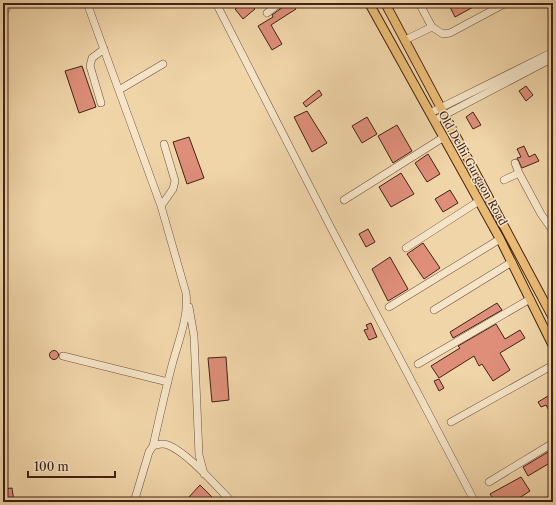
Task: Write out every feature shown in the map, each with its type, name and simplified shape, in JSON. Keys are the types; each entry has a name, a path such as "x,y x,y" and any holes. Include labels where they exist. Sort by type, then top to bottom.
{"main road":[{"name":"Old Delhi Gurgaon Road","path":"369,3 500,238 553,346"},
{"name":"Old Delhi Gurgaon Road","path":"385,3 553,318"}],"street":[{"path":"3,14 9,3"},
{"path":"87,3 161,206 184,284 194,336 199,455 204,474"},
{"path":"216,3 475,502"},
{"path":"267,13 280,3"},
{"path":"419,3 432,27 443,34 450,32 506,3"},
{"path":"405,40 432,27"},
{"path":"101,103 90,66 92,58 104,49"},
{"path":"432,117 441,107 553,52"},
{"path":"432,117 445,115 553,58"},
{"path":"119,90 163,64"},
{"path":"344,200 444,137"},
{"path":"161,206 173,189 175,181 164,144"},
{"path":"515,163 541,214 553,231"},
{"path":"504,180 519,173"},
{"path":"406,248 479,201"},
{"path":"389,307 500,238"},
{"path":"434,310 512,262"},
{"path":"418,364 530,299"},
{"path":"132,501 153,446 168,382 184,325 187,300"},
{"path":"63,356 168,382"},
{"path":"451,422 553,365"},
{"path":"489,482 553,443"},
{"path":"153,446 166,444 174,448 204,474 232,502"}],"building":[{"path":"243,3 250,3 255,9 243,19 235,9"},
{"path":"285,3 292,3 296,9 271,25 282,44 272,50 258,26 273,17 272,15 283,7"},
{"path":"448,3 474,3 475,6 455,17"},
{"path":"82,66 96,107 79,113 65,71"},
{"path":"526,86 533,95 526,101 519,91"},
{"path":"319,90 322,95 306,107 303,103"},
{"path":"307,111 327,143 312,152 294,117"},
{"path":"473,112 481,125 473,129 466,117"},
{"path":"367,117 377,134 362,143 352,126"},
{"path":"397,125 412,151 393,163 378,136"},
{"path":"189,137 204,178 187,184 173,142"},
{"path":"524,146 529,157 535,154 539,161 522,168 517,158 521,157 517,149"},
{"path":"428,154 440,174 427,182 415,163"},
{"path":"401,173 414,194 391,207 379,187"},
{"path":"450,190 458,203 443,212 435,199"},
{"path":"368,229 375,242 366,247 359,234"},
{"path":"423,243 440,268 424,279 407,254"},
{"path":"390,257 408,289 388,301 372,269"},
{"path":"497,303 502,310 453,338 450,332"},
{"path":"371,323 377,337 369,340 364,330 368,329 366,325"},
{"path":"496,324 505,339 520,330 525,338 500,353 510,370 493,381 482,364 479,366 474,356 439,378 431,366 460,348 458,346"},
{"path":"54,350 59,355 54,360 49,355"},
{"path":"226,357 229,400 212,402 208,358"},
{"path":"439,379 444,388 439,391 434,381"},
{"path":"553,393 553,418 546,405 541,407 538,402"},
{"path":"553,449 553,461 528,476 523,467"},
{"path":"521,477 530,491 513,502 495,502 490,494"},
{"path":"200,485 217,502 192,502 188,498"},
{"path":"12,488 14,502 3,502 3,489"}]}
